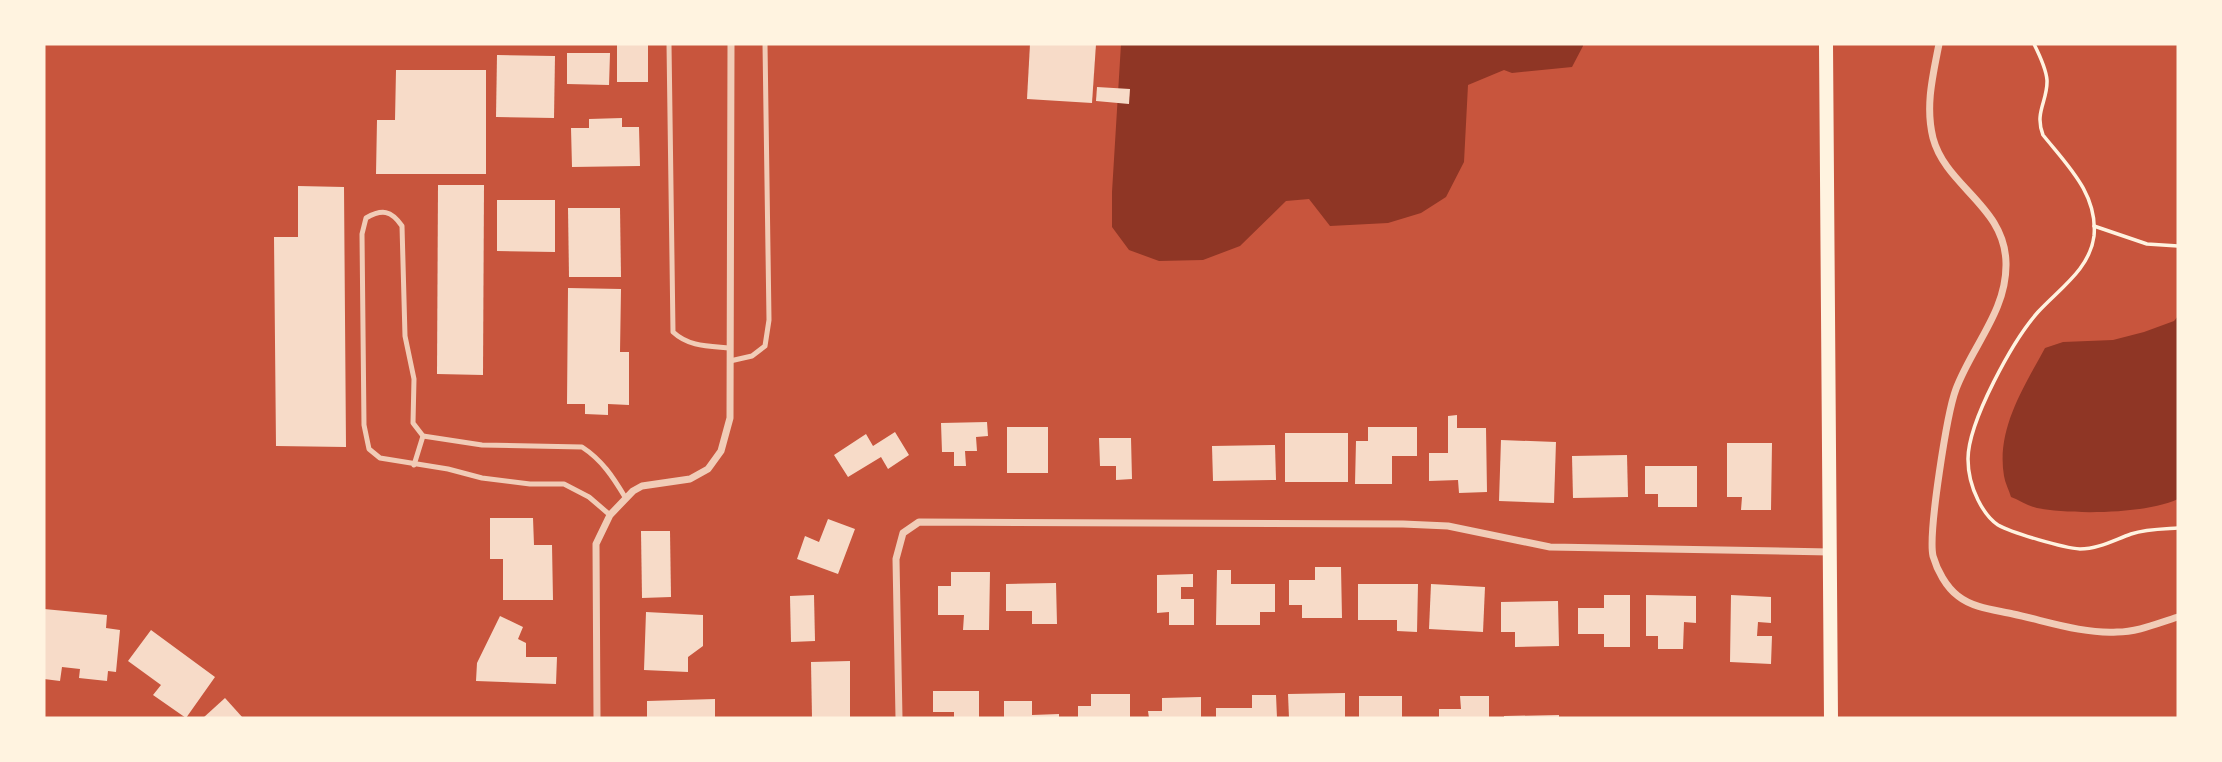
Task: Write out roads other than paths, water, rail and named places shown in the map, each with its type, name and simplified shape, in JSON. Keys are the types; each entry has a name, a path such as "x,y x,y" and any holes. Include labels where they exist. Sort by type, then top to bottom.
{"main road":[{"path":"1826,44 1831,718"}],"street":[{"path":"597,718 596,544 610,516 625,497 642,486 690,479 708,469 720,451 730,418 731,44"},
{"path":"1939,44 1930,88 1929,118 1933,140 1942,159 1996,221 2007,262 2004,293 1956,388 1948,416 1933,532 1933,555 1941,577 1957,596 1977,606 2094,631 2136,630 2178,617"},
{"path":"899,718 897,559 903,533 919,522 1403,524 1448,526 1550,547 1830,552"}],"lane":[{"path":"669,44 673,332 681,339 701,346 730,348"},
{"path":"730,361 752,356 765,346 769,320 765,44"},
{"path":"610,516 589,497 564,484 530,484 482,478 380,458 369,449 364,425 362,234 366,218 377,212 387,213 402,226 405,336 414,379 413,424 423,436 482,445 582,447 609,471 625,497"},
{"path":"414,465 423,436"}]}
